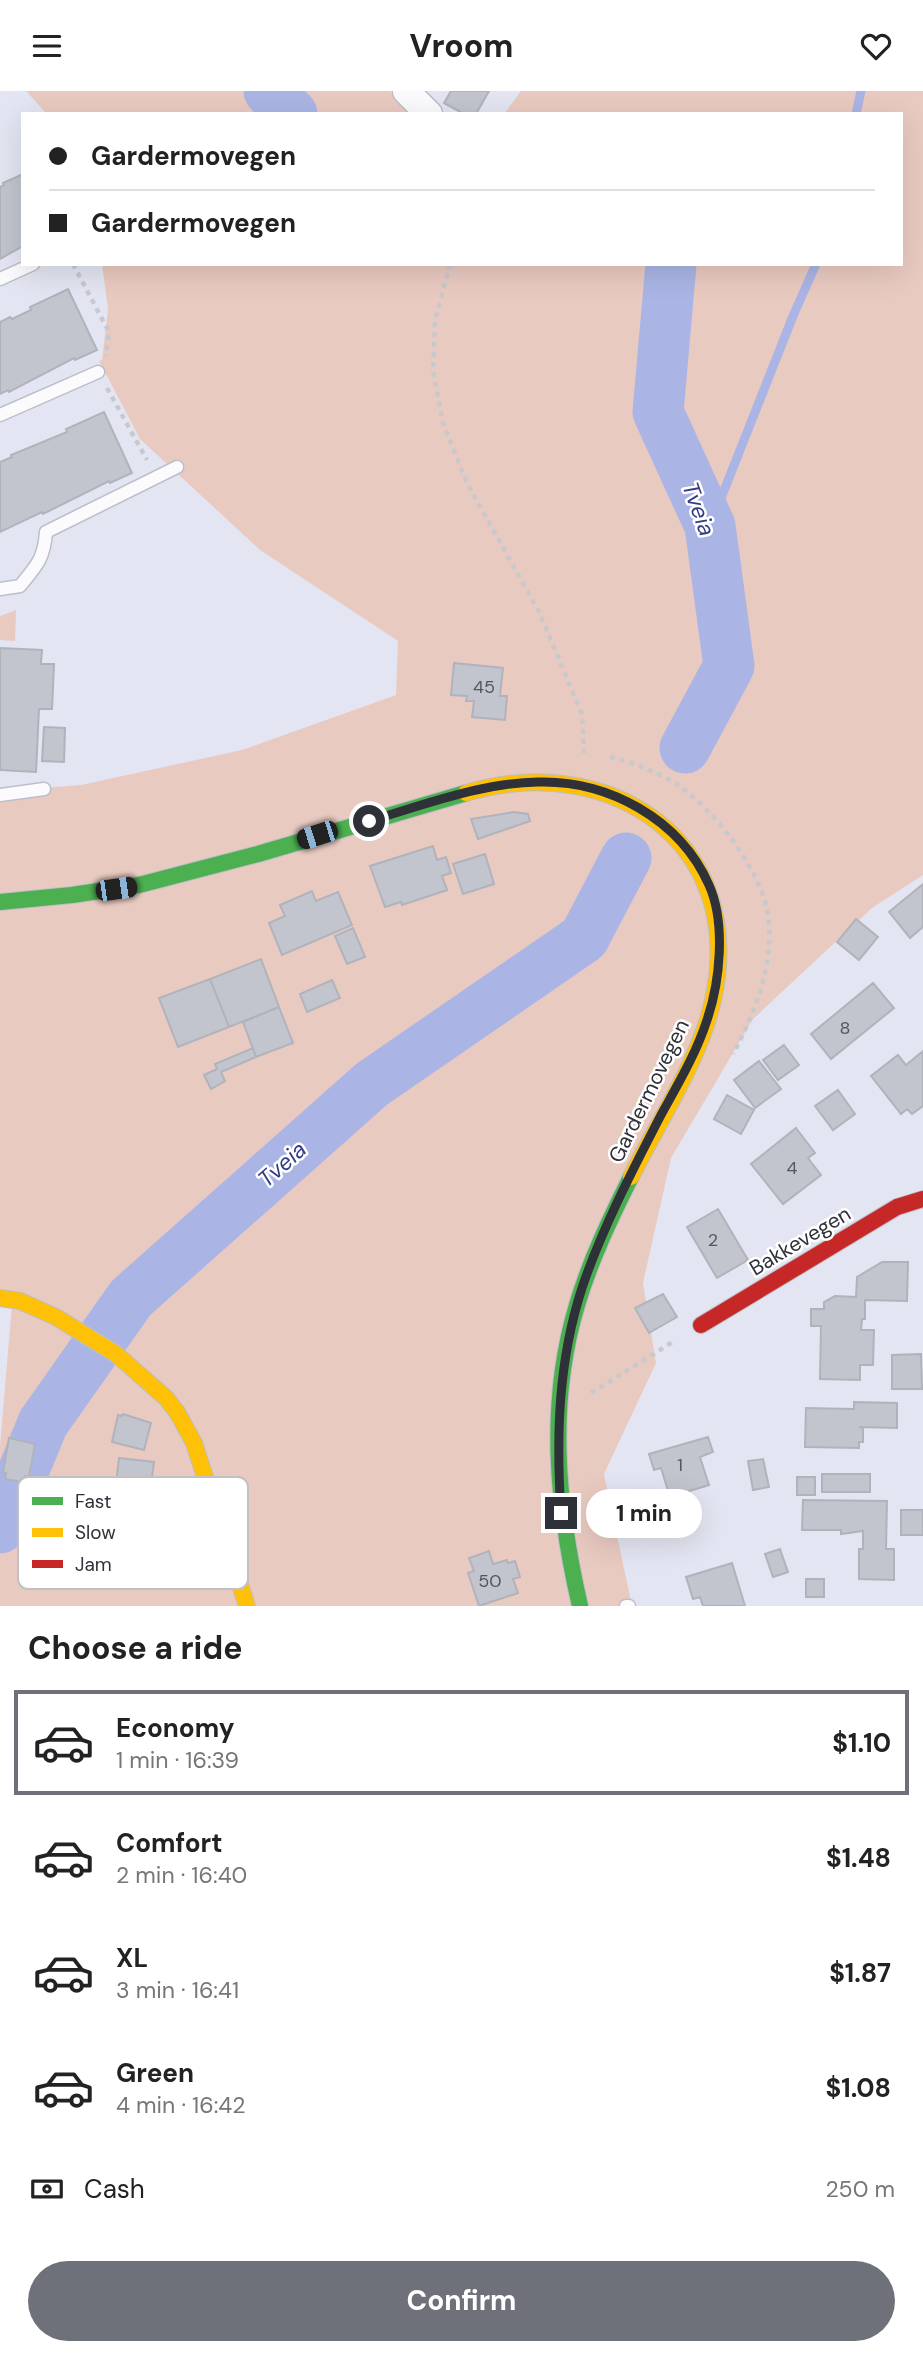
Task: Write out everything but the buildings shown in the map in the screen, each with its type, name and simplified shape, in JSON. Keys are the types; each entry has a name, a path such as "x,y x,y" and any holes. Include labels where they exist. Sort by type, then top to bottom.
{"main road":[{"name":"Gardermovegen","path":"0,902 139,885 258,854 472,791 541,782 575,784 612,793 653,817 673,834 709,886 716,912 719,958 715,991 696,1049 618,1203 583,1286 569,1331 559,1397 557,1453 561,1513 580,1606"},
{"name":"Bakkevegen","path":"701,1325 894,1209 923,1199"},
{"path":"0,1298 20,1301 56,1317 116,1354 166,1398 177,1412 194,1443 205,1477"},
{"path":"241,1589 247,1606"}],"street":[{"path":"406,91 427,112"}],"lane":[{"path":"0,279 29,266"},
{"path":"0,415 98,372"},
{"path":"0,589 20,586 45,554 46,532 177,467"},
{"path":"0,795 44,789"}],"path":[{"path":"449,266 435,321 433,371 443,423 467,483 539,612 582,714 585,751 575,784"},
{"path":"574,751 596,753"},
{"path":"606,756 664,778 702,806 726,833 759,885 768,915 769,946 765,974 755,1008 732,1055"},
{"path":"591,1393 701,1325"},
{"path":"591,1405 594,1379"}],"shaded area":[{"path":"26,91 389,91 421,112 45,112"},
{"path":"521,91 923,91 923,875 872,908 753,1019 671,1158 643,1283 656,1363 604,1474 632,1606 0,1606 0,1446 13,1293 0,1293 0,791 81,785 242,750 396,695 398,641 260,550 140,439 99,361 102,360 108,309 102,266 903,266 903,112 505,112"},
{"path":"16,610 15,641 0,640 0,616"}],"waterway":[{"name":"Tveia","path":"269,91 290,112"},
{"path":"856,112 861,91"},
{"name":"Tveia","path":"671,266 658,412 710,526 729,666 685,748"},
{"path":"710,526 815,266"},
{"name":"Tveia","path":"21,1477 43,1423 131,1298 372,1084 584,938 626,858"},
{"name":"Tveia","path":"0,1528 18,1484"}],"traffic: fast":[{"path":"0,902 139,885 258,854 466,793"},
{"path":"580,1606 561,1493 559,1418 562,1380 582,1289 601,1240 631,1177"}],"traffic: slow":[{"path":"466,793 519,783 570,785 617,798 657,821 688,854 709,895 718,944 713,1000 707,1023 688,1068 631,1177"},
{"path":"0,1298 20,1301 56,1317 116,1354 166,1398 177,1412 194,1443 205,1477"},
{"path":"241,1589 247,1606"}],"traffic: jam":[{"path":"701,1325 897,1207 923,1199"}],"route":[{"path":"369,821 472,791 541,782 575,784 612,793 653,817 673,834 709,886 716,912 719,958 708,1019 692,1059 618,1203 583,1286 569,1331 559,1397 557,1453 561,1513"}]}
